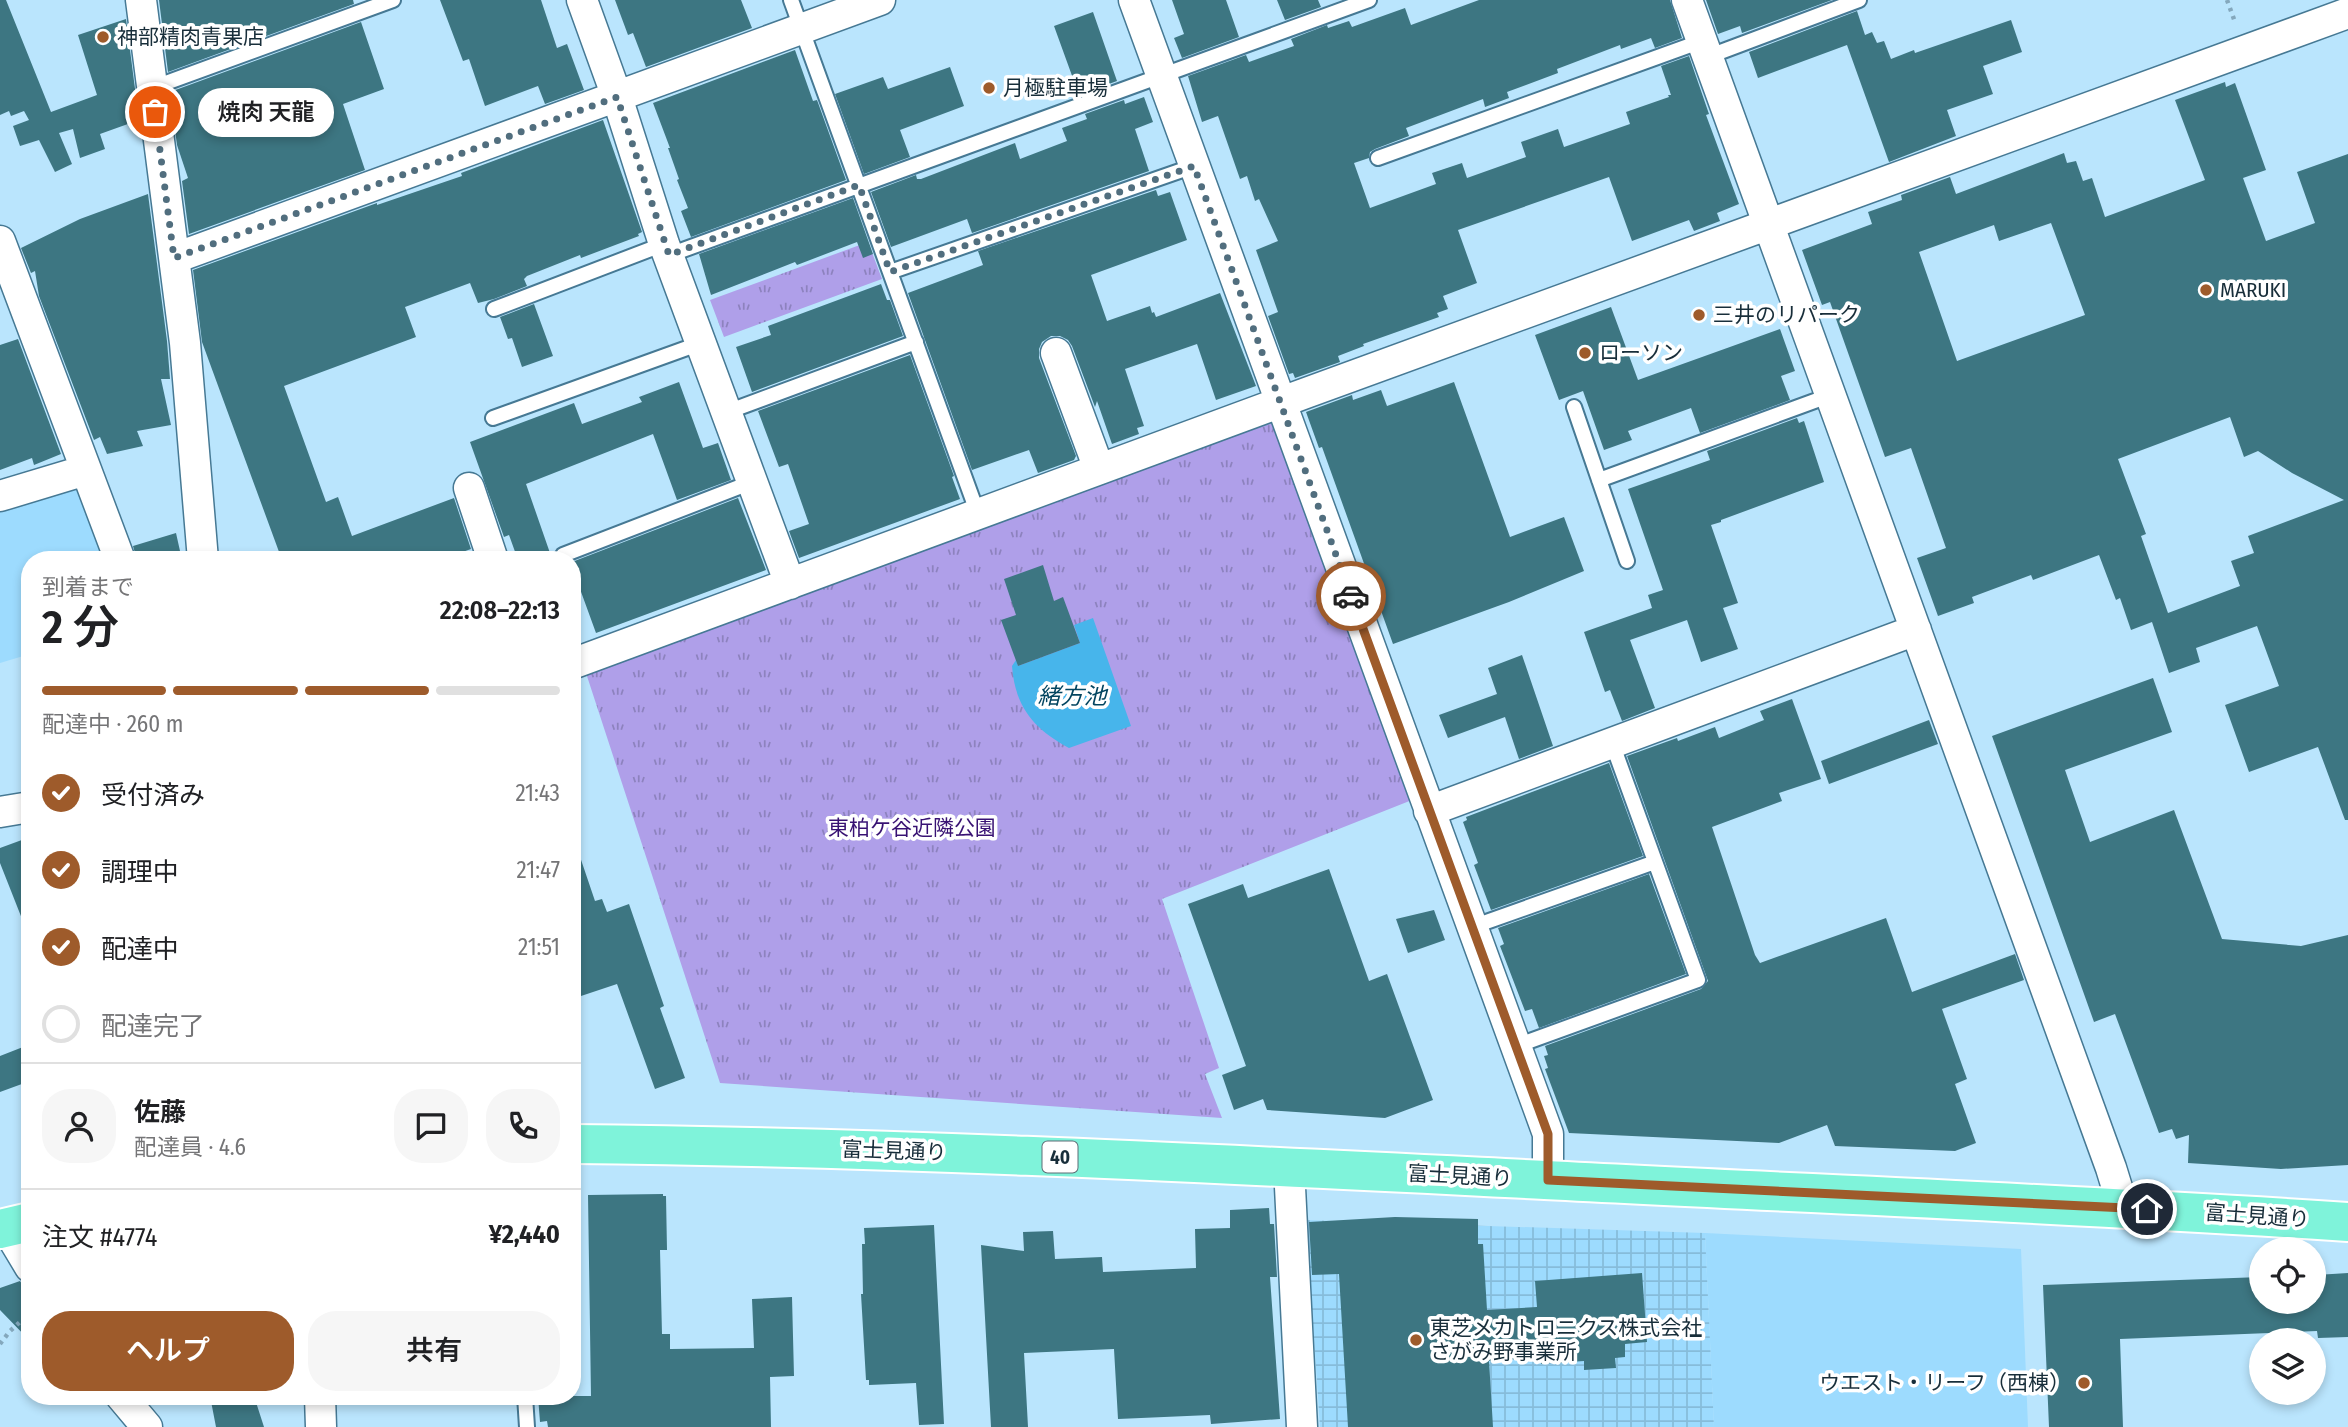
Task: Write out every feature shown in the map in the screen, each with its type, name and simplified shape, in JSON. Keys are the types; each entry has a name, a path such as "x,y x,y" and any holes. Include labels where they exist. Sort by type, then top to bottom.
{"main road":[{"name":"富士見通り","path":"581,1144 739,1145 1289,1167 2123,1207 2348,1222"}],"street":[{"path":"141,0 185,343 202,551"},
{"path":"582,0 617,97 666,249 790,584"},
{"path":"174,258 880,0"},
{"path":"1134,0 1548,1134 1548,1180"},
{"path":"1687,0 2107,1156 2123,1207"},
{"path":"581,661 2348,13"},
{"path":"0,241 10,299 86,470 117,551"},
{"path":"1056,353 1099,469"},
{"path":"0,496 86,470"},
{"path":"469,488 490,551"},
{"path":"1429,811 1916,631"},
{"path":"0,812 21,808"},
{"path":"1289,1167 1302,1427"},
{"path":"12,1226 21,1246"},
{"path":"129,1405 147,1427"},
{"path":"320,1405 321,1427"}],"lane":[{"path":"152,88 393,0"},
{"path":"791,0 978,514"},
{"path":"494,309 859,185 1369,0"},
{"path":"1378,158 1860,0"},
{"path":"890,272 1194,166"},
{"path":"727,412 916,342"},
{"path":"493,418 701,343"},
{"path":"1599,480 1831,395"},
{"path":"1574,407 1627,561"},
{"path":"573,551 752,482"},
{"path":"1516,1046 1698,980 1612,743"},
{"path":"1472,926 1655,862"},
{"path":"526,1405 527,1427"}],"path":[{"path":"0,1344 21,1321"}],"shaded area":[{"path":"85,485 104,551 21,551 21,657 0,663 0,509"},
{"path":"1306,1220 1705,1233 1714,1427 1320,1427"},
{"path":"1705,1233 2021,1249 2028,1427 1714,1427"}],"green space":[{"path":"868,242 882,279 724,337 710,300"},
{"name":"東柏ケ谷近隣公園","path":"1274,422 1412,800 1162,899 1219,1068 1205,1074 1222,1118 720,1083 585,670"}],"water":[{"name":"緒方池","path":"1093,618 1131,726 1069,748 1036,725 1028,715 1017,693 1012,666 1016,660 1018,666 1080,643 1074,625"}],"building":[{"path":"0,0 6,0 51,112 97,95 78,35 126,19 139,120 100,134 105,149 80,158 73,129 59,133 72,164 55,172 39,140 20,146 13,126 29,120 24,111 11,116 9,111 0,115"},
{"path":"159,0 353,0 354,4 168,72"},
{"path":"440,0 541,0 557,48 567,44 584,90 545,104 538,86 485,106 469,59 463,61"},
{"path":"615,0 741,0 752,28 646,67 633,33 628,35"},
{"path":"1172,0 1226,0 1239,37 1182,58 1174,38 1184,34"},
{"path":"1277,0 1318,0 1321,7 1285,20"},
{"path":"1479,0 1670,0 1682,38 1655,48 1651,38 1621,49 1620,45 1507,92 1509,98 1485,107 1483,99 1406,128 1409,136 1375,149 1370,152 1369,158 1354,163 1370,208 1436,184 1432,173 1462,163 1467,178 1526,157 1521,142 1558,129 1564,147 1630,124 1626,112 1671,95 1661,66 1689,56 1709,114 1706,115 1739,204 1717,213 1720,221 1694,231 1689,220 1632,241 1609,177 1458,230 1477,283 1443,296 1448,309 1437,313 1439,317 1363,344 1364,346 1338,356 1340,362 1295,378 1293,373 1289,374 1268,316 1278,312 1256,250 1278,241 1259,199 1255,201 1247,176 1240,179 1218,116 1202,122 1188,76 1246,55 1249,62 1294,46 1291,39 1327,25 1328,28 1349,21 1352,27 1405,8 1411,25"},
{"path":"1706,0 1832,0 1742,33 1740,26 1718,34"},
{"path":"1857,11 1865,35 1872,32 1877,43 1884,41 1891,59 2011,20 2022,52 1983,66 1993,94 1947,110 1956,136 1889,162 1847,45 1758,78 1749,52"},
{"path":"1093,12 1117,81 1079,95 1054,26"},
{"path":"361,22 384,89 343,104 365,170 189,234 182,181 188,178 177,145 170,92"},
{"path":"795,50 813,101 817,100 846,180 691,237 681,211 688,208 653,103"},
{"path":"950,67 964,106 900,130 910,157 864,174 835,94 883,77 888,89"},
{"path":"2225,82 2226,87 2235,83 2266,170 2243,178 2266,241 2315,223 2297,172 2348,154 2348,820 2345,820 2318,747 2249,772 2225,705 2279,686 2257,626 2196,648 2200,662 2169,673 2152,622 2131,630 2120,598 2116,600 2099,555 2033,580 2031,575 1972,597 1974,603 1938,616 1917,558 1946,548 1911,448 1885,457 1830,302 1822,305 1802,250 1872,224 1868,212 1902,200 1901,195 1950,177 1956,194 2064,153 2067,163 2076,161 2083,181 2092,178 2105,217 2205,180 2175,100","holes":["2051,223 2085,315 1957,361 1919,252 1994,225 1999,241","2230,417 2244,457 2258,451 2292,473 2344,500 2248,536 2254,553 2231,561 2240,586 2168,613 2141,536 2146,534 2118,459"]},
{"path":"1144,97 1153,122 1135,129 1149,171 972,233 967,219 891,247 871,192 916,175 917,179 921,179 1015,143 1020,159 1067,141 1062,128 1087,119 1085,114 1124,100 1125,104"},
{"path":"603,120 642,232 639,236 527,276 524,279 527,286 494,299 478,303 470,283 405,307 416,337 284,386 326,502 338,497 352,536 454,498 471,549 279,551 202,342 193,270 377,203 462,176 461,173"},
{"path":"1156,190 1158,196 1170,192 1187,240 1091,275 1107,321 1150,306 1156,317 1220,293 1256,386 1216,400 1197,344 1125,369 1144,426 1137,428 1139,434 1112,444 1097,401 1095,407 1072,346 1060,336 1051,336 1042,342 1039,358 1076,456 1074,460 1038,473 1029,450 972,470 908,293 983,265 978,251"},
{"path":"148,194 170,379 161,379 171,425 137,431 143,446 107,454 100,437 94,440 39,296 35,271 31,273 21,248 80,219"},
{"path":"853,198 873,254 863,258 857,242 797,265 795,262 711,295 699,254"},
{"path":"881,284 903,336 752,392 736,347 771,335 768,326"},
{"path":"534,304 553,356 522,367 512,338 508,339 500,317"},
{"path":"1611,307 1638,380 1780,329 1795,371 1781,376 1790,400 1700,433 1691,408 1628,431 1632,440 1604,450 1583,391 1559,400 1535,335"},
{"path":"18,339 61,454 34,465 32,458 0,470 0,345"},
{"path":"910,355 960,499 799,558 789,531 809,524 788,464 779,467 758,411"},
{"path":"679,382 703,448 718,443 731,480 677,500 653,434 526,484 549,551 515,551 509,535 504,537 470,442 574,403 582,424 642,402 639,397"},
{"path":"1454,382 1510,537 1564,517 1584,571 1509,602 1393,644 1322,447 1319,448 1306,412 1352,395 1353,400 1381,390 1387,406"},
{"path":"1797,418 1799,423 1804,421 1824,482 1711,525 1738,603 1723,608 1738,649 1701,662 1687,620 1630,640 1655,708 1622,721 1610,690 1605,692 1584,632 1652,608 1648,595 1663,590 1628,489 1710,460 1707,451"},
{"path":"738,498 766,570 596,633 581,592 581,559"},
{"path":"176,533 180,551 134,551 133,546"},
{"path":"1043,565 1054,601 1063,597 1080,643 1018,666 1001,620 1016,615 1004,579"},
{"path":"1522,655 1553,746 1519,759 1505,717 1448,738 1439,715 1497,694 1488,668"},
{"path":"2153,678 2172,732 2065,770 2090,842 2174,810 2222,939 2301,946 2348,935 2348,1165 2281,1169 2188,1163 2189,1135 2176,1139 2172,1129 2159,1133 2115,1014 2094,1022 1992,736"},
{"path":"1792,699 1821,779 1779,793 1782,801 1712,827 1755,955 1760,963 1886,918 1912,992 2015,954 2024,980 1942,1009 1967,1079 1955,1084 1976,1143 1955,1151 1835,1146 1827,1125 1779,1143 1569,1133 1545,1069 1548,1068 1544,1056 1548,1055 1545,1046 1701,989 1708,981 1627,756 1715,727 1719,738 1764,720 1760,711"},
{"path":"1929,720 1938,744 1829,784 1821,761"},
{"path":"1609,763 1643,856 1491,910 1474,865 1478,863 1463,822 1467,820 1466,817"},
{"path":"21,840 21,916 0,863 0,848"},
{"path":"581,860 595,901 602,899 607,912 629,904 664,1006 660,1008 685,1078 655,1089 617,984 581,996"},
{"path":"1329,869 1369,981 1387,974 1433,1100 1385,1118 1267,1110 1263,1099 1234,1110 1222,1075 1246,1066 1188,904 1243,884 1248,898"},
{"path":"1649,874 1686,974 1539,1028 1532,1009 1525,1011 1500,946 1504,944 1498,928"},
{"path":"1434,910 1445,940 1408,953 1396,919"},
{"path":"21,1048 21,1084 0,1092 0,1056"},
{"path":"588,1195 666,1196 667,1250 660,1250 662,1334 670,1334 670,1349 754,1348 752,1299 792,1297 794,1376 770,1377 771,1427 548,1427 547,1421 540,1422 539,1405 581,1405 581,1396 591,1396"},
{"path":"1269,1208 1270,1224 1274,1224 1277,1277 1270,1277 1280,1419 1211,1424 1210,1415 1118,1419 1114,1349 1024,1353 1028,1427 991,1427 981,1245 1024,1251 1023,1232 1053,1231 1055,1259 1102,1257 1103,1272 1196,1268 1195,1229 1230,1228 1230,1210"},
{"name":"東芝メカトロニクス株式会社 さがみ野事業所","path":"1395,1217 1478,1219 1478,1244 1483,1244 1487,1310 1537,1307 1535,1281 1642,1273 1647,1342 1625,1344 1625,1357 1615,1358 1616,1368 1584,1370 1584,1361 1541,1364 1541,1358 1489,1361 1493,1427 1348,1427 1339,1274 1312,1275 1309,1222"},
{"path":"934,1225 944,1424 919,1425 916,1383 869,1385 869,1380 866,1380 861,1294 862,1244 865,1244 864,1228"},
{"name":"ウエスト・リーフ（西棟）","path":"2348,1273 2348,1337 2326,1338 2326,1328 2249,1328 2249,1334 2120,1339 2123,1427 2049,1427 2043,1285 2249,1277 2249,1314 2326,1314 2326,1274"},
{"path":"21,1282 21,1332 0,1310 0,1288"},
{"path":"212,1405 257,1405 264,1427 216,1427"}],"way so far":[{"path":"155,112 174,258 617,97 669,255 859,185 890,272 1194,166 1351,596"}],"place":[{"name":"神部精肉青果店","path":"103,37"},
{"name":"月極駐車場","path":"989,88"},
{"name":"焼肉 天龍","path":"155,112"},
{"name":"MARUKI","path":"2206,290"},
{"name":"三井のリパーク","path":"1699,315"},
{"name":"ローソン","path":"1585,353"},
{"name":"東芝メカトロニクス株式会社 さがみ野事業所","path":"1416,1340"},
{"name":"ウエスト・リーフ（西棟）","path":"2084,1383"}],"route":[{"path":"1351,596 1548,1134 1548,1180 2147,1209"}]}
